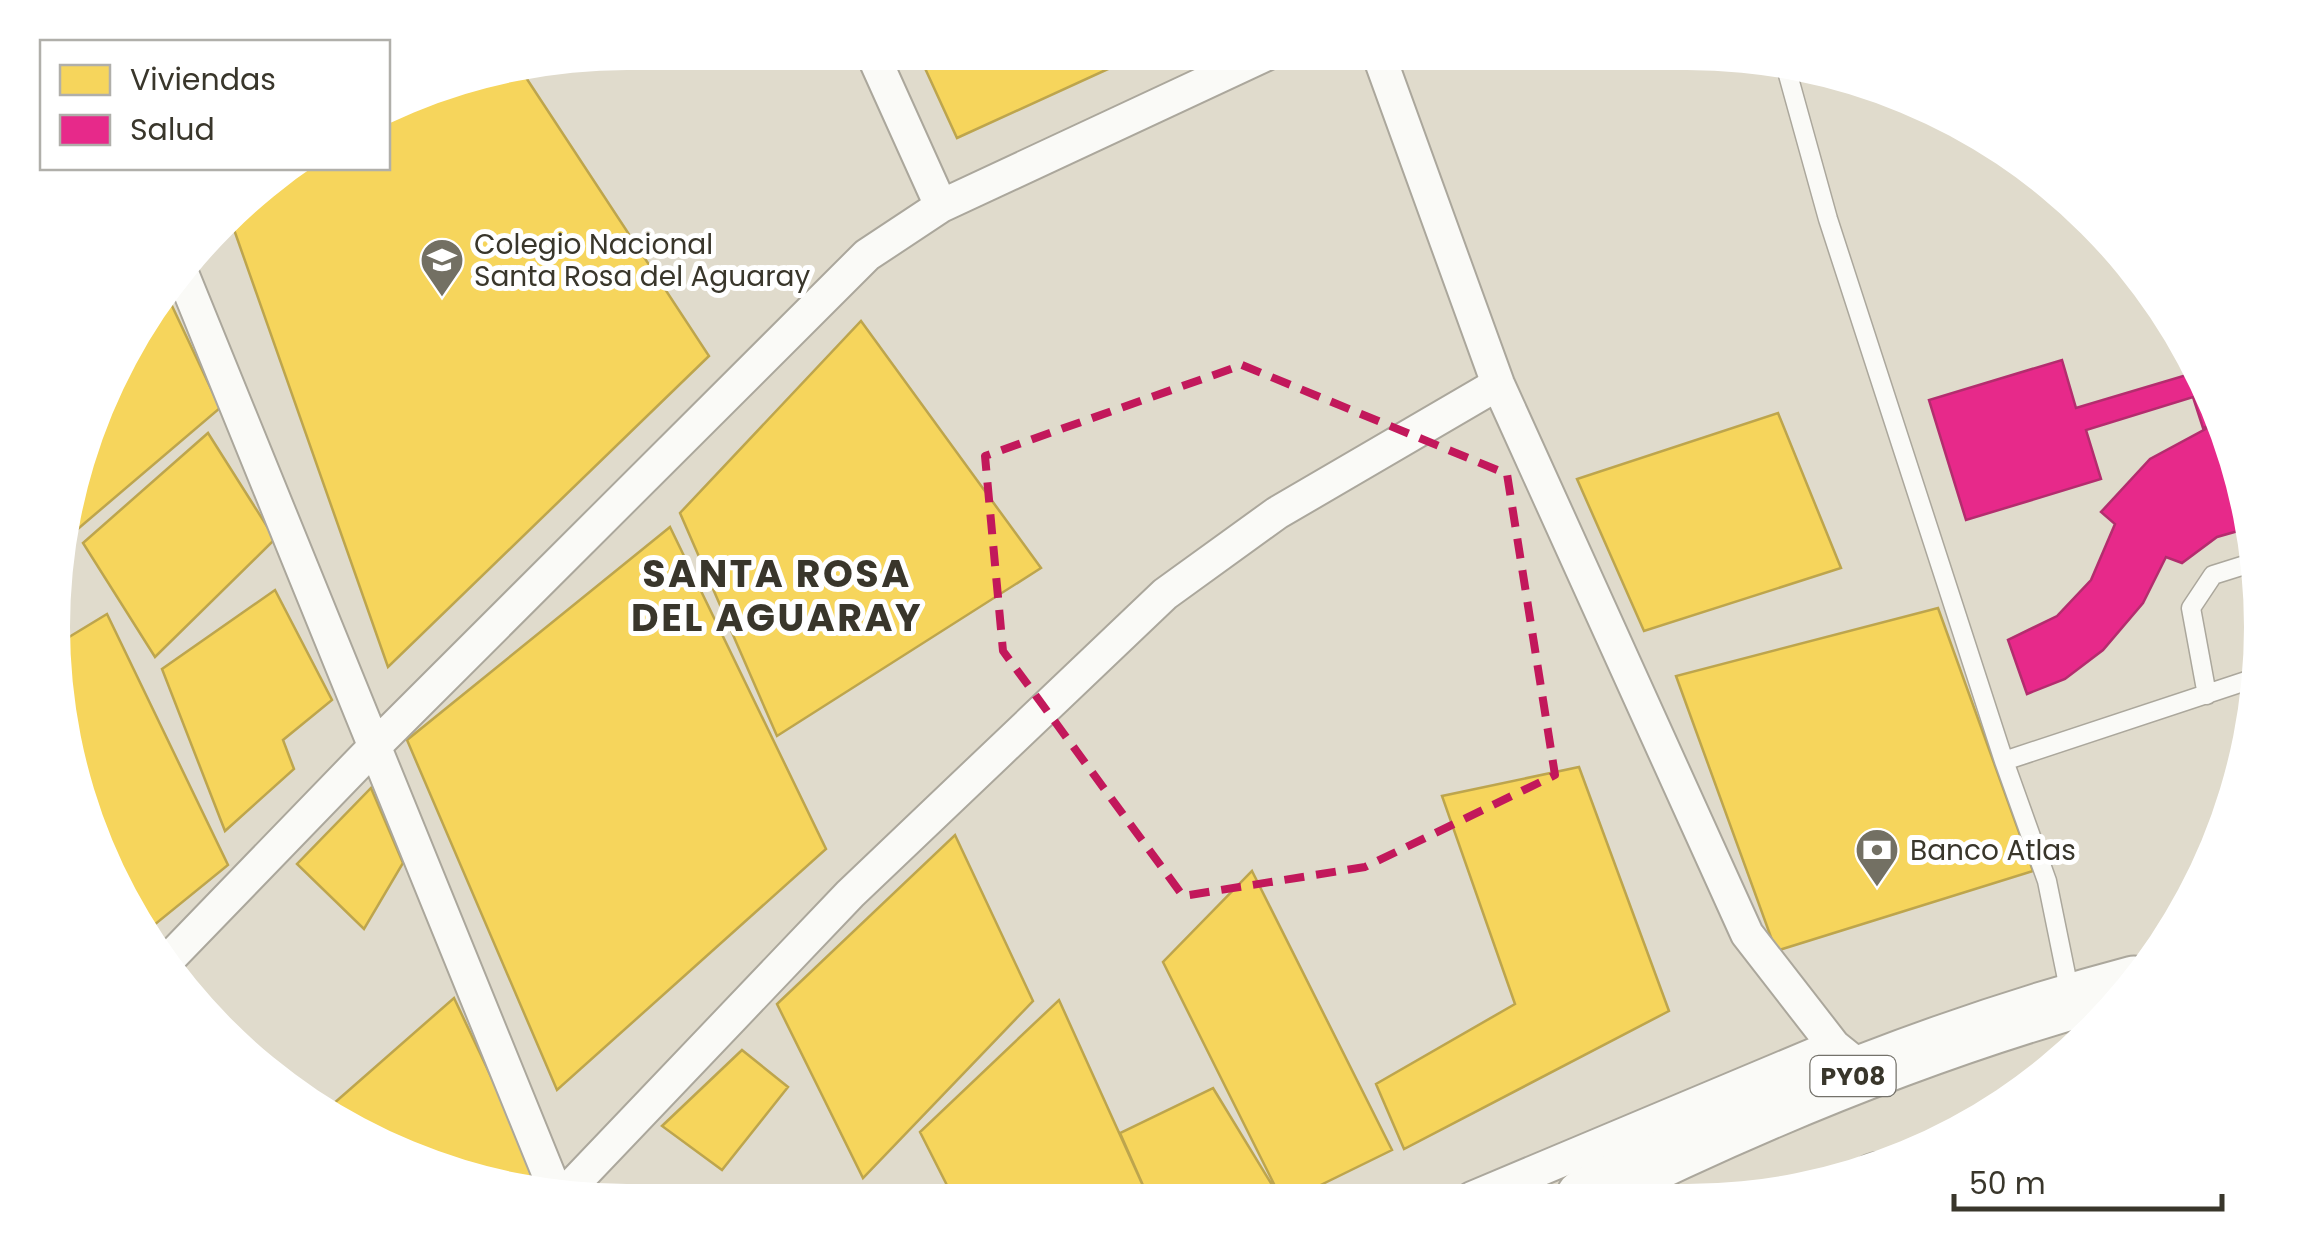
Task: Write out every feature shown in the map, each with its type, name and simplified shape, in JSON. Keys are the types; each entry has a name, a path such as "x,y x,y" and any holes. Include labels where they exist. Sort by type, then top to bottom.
{"highway":[{"name":"PY08","path":"1610,1184 1850,1058 2108,991"}],"street":[{"path":"880,70 941,206"},
{"path":"175,952 374,746 867,255 941,206 1233,70"},
{"path":"1384,70 1498,384 1747,934 1850,1058 1510,1184"},
{"path":"187,286 553,1179"},
{"path":"573,1181 850,894 1165,594 1277,512 1498,384"}],"lane":[{"path":"1788,80 1828,220 2004,762 2047,880 2072,1001"},
{"path":"2207,694 2191,608 2213,575 2240,566"},
{"path":"2004,762 2241,683"}],"highlighted area":[{"path":"1242,365 1507,474 1555,775 1365,867 1183,896 1003,651 985,456"}],"building: Viviendas":[{"path":"926,70 1106,70 957,138"},
{"path":"527,79 709,356 388,667 235,231 309,170 390,170 390,123 448,100"},
{"path":"172,306 220,408 79,528 89,483 112,414 145,348"},
{"path":"861,321 1041,568 777,736 680,513"},
{"path":"1778,413 1841,568 1644,631 1577,479"},
{"path":"208,433 275,539 155,657 83,543"},
{"path":"670,527 826,849 557,1090 407,740"},
{"path":"275,590 332,700 283,740 294,769 225,831 162,669"},
{"path":"1938,608 2033,871 1776,951 1676,676"},
{"path":"107,614 228,865 156,923 112,840 89,771 75,700 70,636"},
{"path":"1579,767 1669,1011 1404,1149 1376,1084 1515,1004 1442,796"},
{"path":"371,788 403,863 364,929 297,864"},
{"path":"955,835 1033,1001 863,1178 777,1004"},
{"path":"1252,871 1392,1150 1323,1184 1274,1184 1163,962"},
{"path":"454,998 536,1172 532,1175 518,1173 448,1154 381,1127 336,1101"},
{"path":"1059,1000 1142,1184 946,1184 920,1132"},
{"path":"742,1050 788,1087 722,1170 662,1126"},
{"path":"1213,1088 1271,1184 1142,1184 1120,1133"}],"building: Salud":[{"path":"2062,360 2076,408 2184,376 2207,427 2203,428 2193,397 2086,430 2101,479 1966,520 1929,400"},
{"path":"2207,428 2235,532 2217,537 2182,563 2166,557 2143,603 2103,650 2065,679 2027,694 2008,640 2057,616 2091,580 2115,524 2101,512 2150,459"}],"place":[{"name":"Colegio Nacional Santa Rosa del Aguaray","path":"442,298"},
{"name":"Banco Atlas","path":"1877,888"}],"district":[{"name":"SANTA ROSA DEL AGUARAY","path":"777,595"}]}
